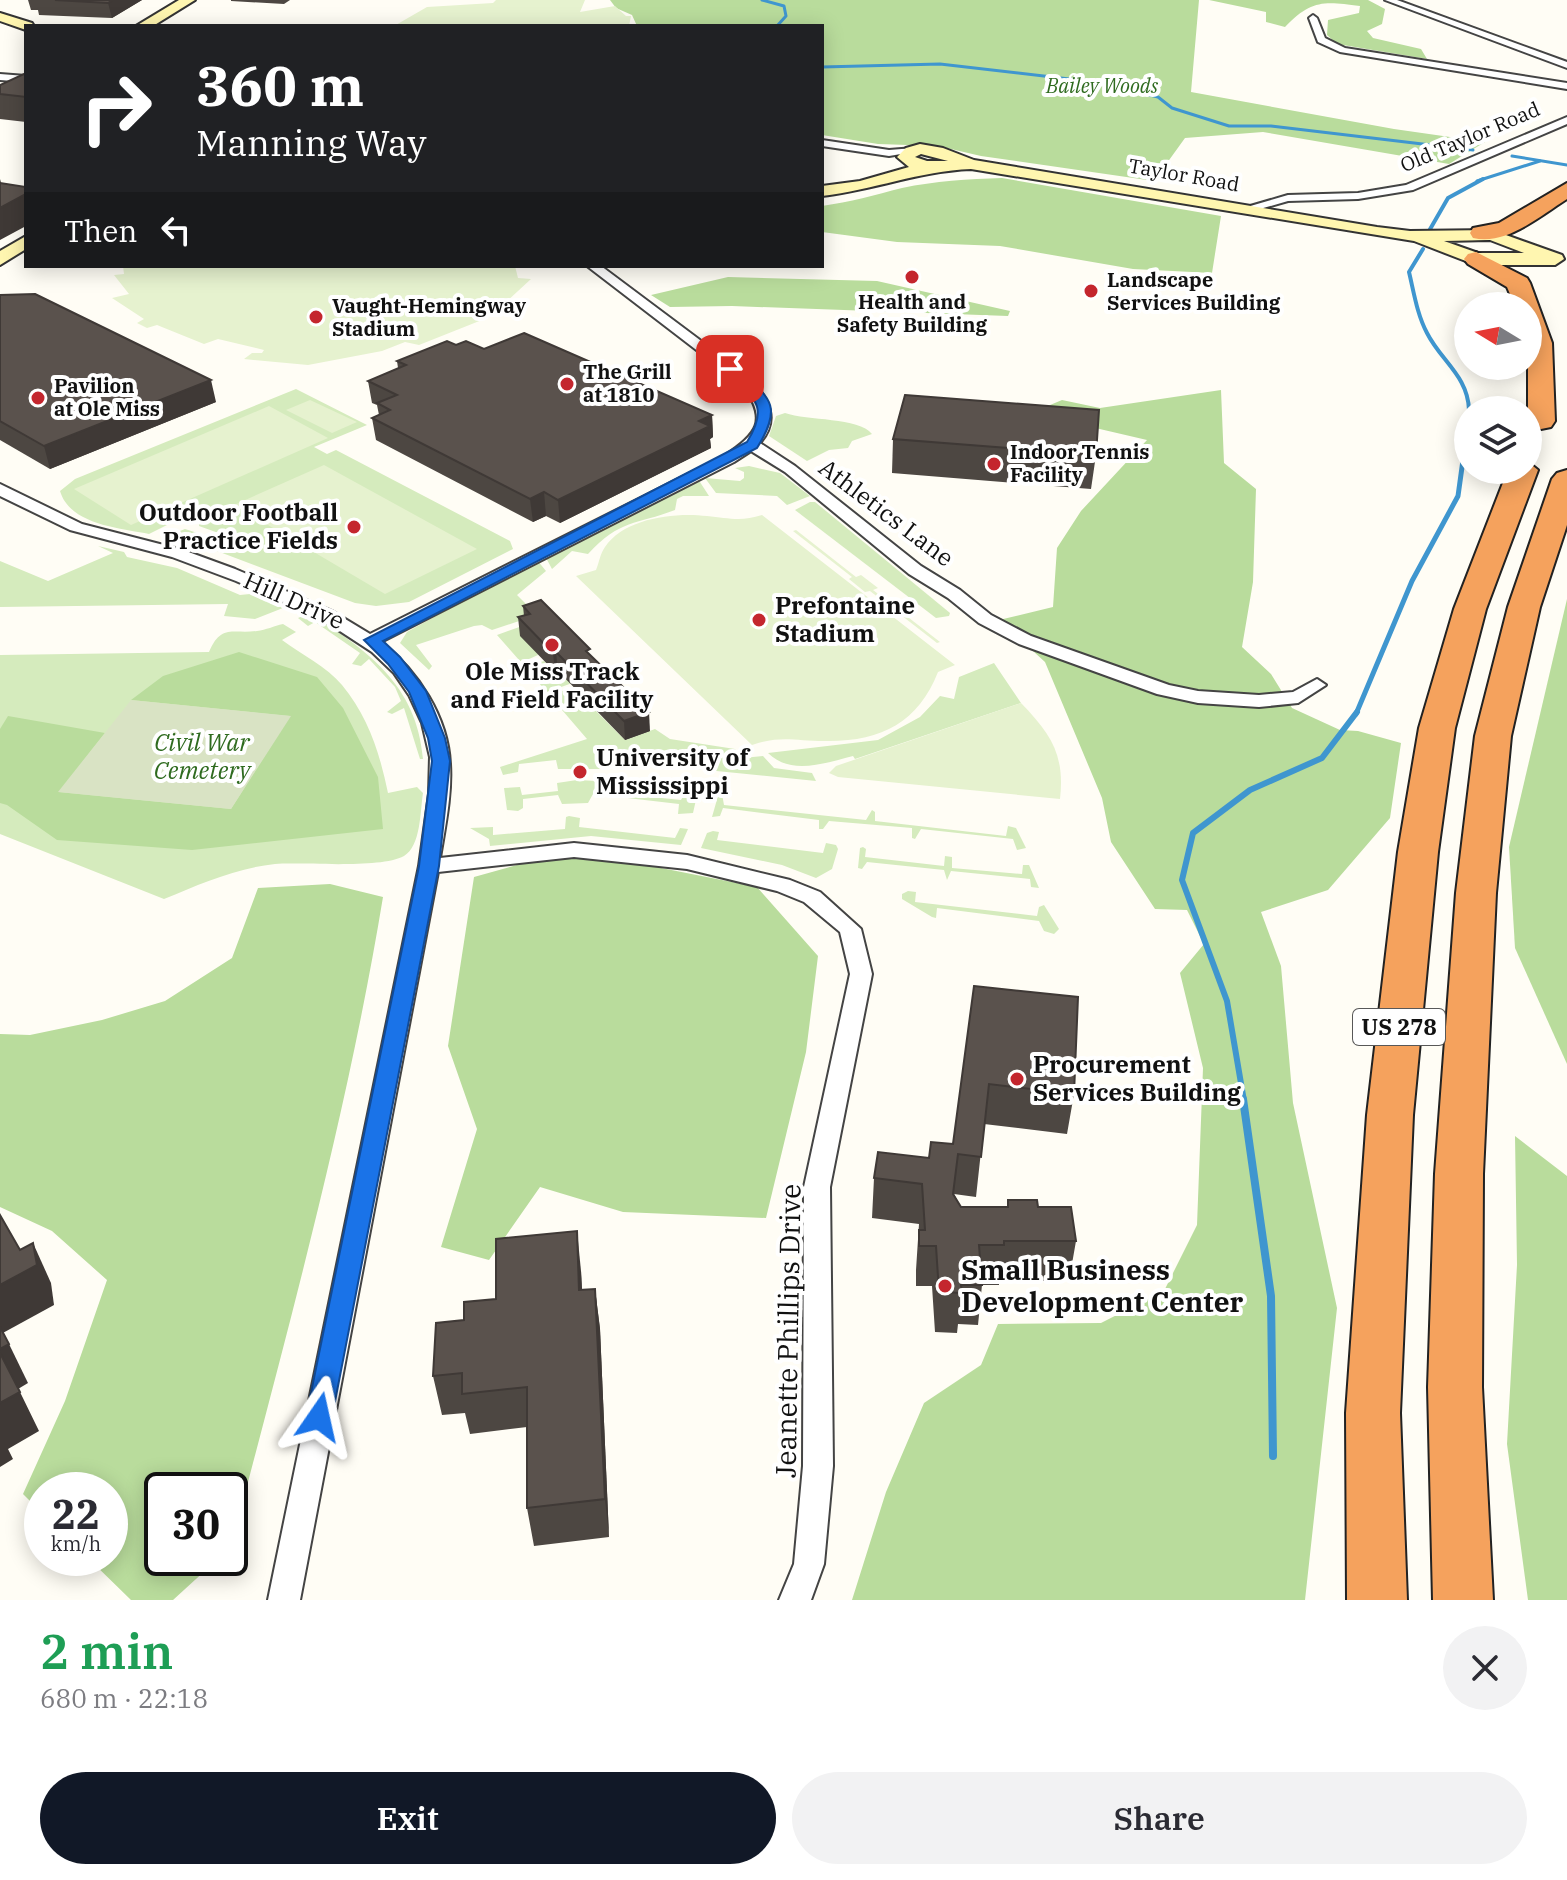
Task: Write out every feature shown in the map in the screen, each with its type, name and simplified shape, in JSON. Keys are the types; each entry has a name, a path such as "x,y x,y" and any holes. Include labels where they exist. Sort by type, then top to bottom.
{"highway":[{"path":"1464,239 1506,228 1567,190"},
{"path":"1476,259 1518,283 1522,292"},
{"path":"1542,418 1567,355"},
{"name":"US 278","path":"1463,1594 1455,1387 1456,1295 1459,1174 1476,893 1493,736 1524,607 1567,479"},
{"name":"US 278","path":"1377,1600 1373,1413 1390,1115 1418,852 1437,728 1470,609 1518,484"},
{"path":"1355,1600 1373,1413"}],"street":[{"path":"146,24 188,0"},
{"path":"1389,0 1567,65"},
{"path":"0,17 24,25"},
{"path":"1313,18 1321,40 1343,50 1567,86"},
{"path":"0,77 24,79"},
{"name":"Old Taylor Road","path":"1246,209 1288,198 1358,196 1417,186 1567,120"},
{"path":"824,143 919,161"},
{"path":"824,191 862,186 919,161"},
{"name":"Taylor Road","path":"919,161 971,164 1410,236 1464,239"},
{"path":"1513,252 1502,238 1464,239 1476,259 1513,252 1561,260"},
{"path":"0,259 24,242"},
{"path":"372,640 729,459 752,445 766,422 760,396 747,382 596,268"},
{"name":"Athletics Lane","path":"752,445 790,469 903,561 954,594 985,619 1025,640 1164,690 1198,697 1259,701 1298,697 1317,685"},
{"name":"Athletics Lane","path":"729,459 790,469"},
{"name":"Hill Drive","path":"0,489 75,527 166,550 219,568 332,615 372,640 394,660 417,691 436,738 441,761 429,866 284,1600"},
{"name":"Jeanette Phillips Drive","path":"429,866 574,850 674,860 783,885 812,897 850,929 861,974 817,1187 818,1466 809,1564 795,1600"}],"green space":[{"path":"496,0 585,0 580,12 615,6 626,16 631,16 629,24 397,24 427,7 493,3"},
{"name":"Bailey Woods","path":"610,0 1199,0 1191,92 1394,129 1485,142 1449,164 1263,132 1185,138 1154,181 981,156 938,146 878,144 824,135 824,24 636,24 632,15 616,8"},
{"path":"1209,0 1368,0 1385,9 1382,24 1367,31 1373,38 1421,49 1427,59 1337,44 1327,35 1328,20 1359,13 1360,6 1318,4 1302,12 1285,27 1266,22 1266,12"},
{"path":"1002,178 1221,216 1212,273 1133,269 1000,246 897,242 824,232 824,206 902,188"},
{"name":"Vaught-Hemingway Stadium","path":"123,268 516,268 518,278 531,279 506,302 489,309 497,314 419,345 405,342 382,351 308,365 244,359 264,350 218,339 204,344 157,325 147,328 137,323 144,319 112,298 129,294 114,275 124,274"},
{"path":"728,277 877,281 1010,311 1008,316 732,306 670,307 651,295"},
{"path":"296,389 367,425 314,447 327,454 336,450 510,541 513,549 409,602 376,606 355,603 209,548 165,537 185,529 232,544 238,540 199,526 200,519 210,513 201,508 149,534 111,527 85,518 74,511 60,491 75,479"},
{"path":"1221,390 1224,463 1256,489 1253,582 1242,647 1271,674 1292,708 1340,730 1358,731 1401,743 1390,818 1328,890 1261,912 1281,966 1293,1103 1337,1308 1305,1600 852,1600 886,1492 924,1403 981,1365 998,1324 1101,1323 1164,1291 1197,1225 1203,1068 1180,973 1204,944 1187,910 1155,909 1111,842 1102,798 1045,662 999,620 1053,607 1057,548 1081,511 1147,440 1031,413 1062,400 1100,408"},
{"path":"310,400 357,422 332,433 286,410"},
{"name":"Outdoor Football Practice Fields","path":"269,406 328,438 131,525 74,489"},
{"path":"785,413 845,422 872,434 852,441 848,448 829,450 807,461 769,436 776,416"},
{"name":"Outdoor Football Practice Fields","path":"324,465 477,549 385,594 234,505"},
{"path":"749,466 780,473 810,496 787,505 777,496 716,493 705,478 740,481 744,478 744,472 735,468"},
{"path":"698,479 709,496 683,496 677,499 675,510 619,529 588,554 572,551 552,569 545,556"},
{"path":"815,502 950,613 949,616 936,618 795,510"},
{"path":"680,515 741,519 762,515 955,665 938,672 920,704 895,726 863,738 825,741 780,739 752,745 576,576 596,570 603,550 614,537 637,523"},
{"path":"796,530 856,577 861,575 878,588 873,590 940,642 937,643 870,591 865,592 849,579 852,577 793,531"},
{"path":"98,546 124,552 127,557 177,568 240,595 250,594 283,608 255,619 224,616 228,604 0,607 0,561 48,581 113,553"},
{"path":"537,560 546,571 517,595 537,615 492,630 482,625 474,626 416,645 432,666 429,670 400,643 407,632"},
{"path":"1567,599 1567,1064 1515,948 1509,847"},
{"path":"310,613 369,656 399,690 411,710 419,733 423,759 420,759 404,708 392,714 387,712 401,701 395,687 369,659 361,666 352,664 360,653 315,622 308,626 298,618"},
{"path":"283,624 296,632 282,640 336,678 359,709 377,750 388,793 417,787 423,793 417,837 404,856 361,864 261,866 218,877 164,899 0,834 0,655 209,652 218,637 228,632 248,632"},
{"path":"525,625 538,655 529,659 533,664 544,661 555,672 566,668 595,675 547,692 538,682 543,679 539,675 534,677 497,635"},
{"path":"239,652 317,677 343,708 378,777 383,829 192,850 57,840 0,803 0,729 8,716 105,733 59,792 231,809 290,716 131,700 163,676"},
{"path":"994,663 1021,703 855,759 853,756 798,766 777,760 768,753 878,740 920,717 940,696 954,699 959,677"},
{"path":"572,687 625,740 655,729 670,739 735,749 743,758 763,756 774,768 812,773 816,781 607,760 601,769 558,769 556,760 519,764 518,772 503,775 500,767 587,739 550,696"},
{"name":"Civil War Cemetery","path":"131,700 291,716 231,809 58,792"},
{"path":"1021,703 1054,746 1060,770 1060,799 838,777 829,773 836,766"},
{"path":"597,781 594,791 681,800 686,791 698,791 693,813 678,814 679,804 593,794 588,803 562,804 558,795 523,799 523,808 507,810 504,788 520,787 522,795 558,791 557,783"},
{"path":"722,794 724,805 866,820 872,810 875,821 1006,836 1008,826 1016,828 1026,848 1017,850 1013,839 921,829 915,839 912,838 912,828 829,821 823,829 819,829 819,820 723,808 720,816 712,817 718,796"},
{"path":"566,817 580,818 579,827 675,838 680,828 688,829 681,845 591,836 490,846 489,839 470,828 493,827 493,835 565,829"},
{"path":"719,832 717,840 823,853 826,843 836,845 838,849 832,869 816,878 782,865 701,848 707,833"},
{"path":"860,848 866,849 865,857 944,866 945,856 952,857 952,868 1022,874 1023,865 1029,865 1039,888 1031,887 1030,879 951,871 947,880 944,870 867,862 862,869 858,868"},
{"path":"549,856 631,862 757,887 818,956 806,1052 766,1218 623,1212 540,1187 489,1260 441,1247 477,1129 448,1046 474,877"},
{"path":"330,884 383,897 334,1142 248,1482 248,1472 144,1472 144,1576 199,1576 173,1600 131,1600 106,1576 128,1576 128,1472 33,1472 65,1401 107,1280 52,1231 0,1207 0,1034 30,1035 102,1020 165,1001 232,958 258,888"},
{"path":"916,892 915,902 1037,916 1039,907 1044,905 1059,929 1054,934 1044,931 1039,921 937,908 936,918 932,917 902,899 902,894"},
{"path":"1515,1136 1567,1176 1567,1600 1528,1600 1507,1444 1517,1265"}],"building":[{"path":"55,0 113,0 108,3"},
{"path":"24,74 24,97 0,94 0,85"},
{"path":"0,183 24,187 24,195 0,208"},
{"path":"35,294 211,380 44,446 0,421 0,295"},
{"path":"524,333 712,415 699,421 710,426 558,500 544,492 530,499 372,418 390,410 377,403 397,395 368,381 406,365 397,361 447,341 456,345 466,341 484,349"},
{"path":"905,395 1099,410 1096,455 893,439"},
{"path":"541,600 590,649 586,651 649,712 624,721 518,617 530,614 523,606"},
{"path":"974,986 1078,997 1074,1094 989,1084 981,1157 958,1154 953,1194 961,1207 1008,1207 1008,1200 1037,1200 1038,1207 1071,1207 1076,1241 1004,1241 1004,1245 979,1245 982,1285 961,1285 962,1293 939,1292 936,1246 919,1246 919,1230 925,1230 922,1184 874,1178 878,1152 929,1158 931,1142 953,1144"},
{"path":"0,1215 20,1250 33,1243 37,1265 0,1285"},
{"path":"577,1231 579,1290 595,1289 605,1499 527,1508 527,1387 462,1394 462,1373 433,1376 436,1323 464,1320 464,1302 496,1299 496,1239"},
{"path":"0,1327 9,1344 0,1349"},
{"path":"0,1353 20,1392 0,1403"}],"waterway":[{"path":"762,0 784,6 786,16 779,24"},
{"path":"824,67 940,64 1095,82 1158,97 1172,108 1229,126 1271,126 1473,150"},
{"path":"1512,156 1567,165"},
{"path":"1483,179 1540,161"},
{"path":"1429,231 1448,198 1483,179"},
{"path":"1477,181 1483,179"},
{"path":"1423,249 1409,272 1418,311 1433,343 1459,378 1466,396"},
{"path":"1357,712 1412,581 1458,496 1460,484"},
{"path":"1244,1101 1227,1001 1182,880 1193,833 1250,790 1322,758 1357,712"},
{"path":"1243,1099 1271,1296 1273,1456"}],"place":[{"name":"Health and Safety Building","path":"912,277"},
{"name":"Landscape Services Building","path":"1091,291"},
{"name":"Vaught-Hemingway Stadium","path":"316,317"},
{"name":"The Grill at 1810","path":"567,384"},
{"name":"Pavilion at Ole Miss","path":"38,398"},
{"name":"Indoor Tennis Facility","path":"994,464"},
{"name":"Outdoor Football Practice Fields","path":"354,527"},
{"name":"Prefontaine Stadium","path":"759,620"},
{"name":"Ole Miss Track and Field Facility","path":"552,645"},
{"name":"University of Mississippi","path":"580,772"},
{"name":"Procurement Services Building","path":"1017,1079"},
{"name":"Small Business Development Center","path":"945,1286"}],"route":[{"path":"319,1417 429,866 441,761 436,738 417,691 394,660 372,640 752,445 766,422 765,408 760,396 730,369"}]}
